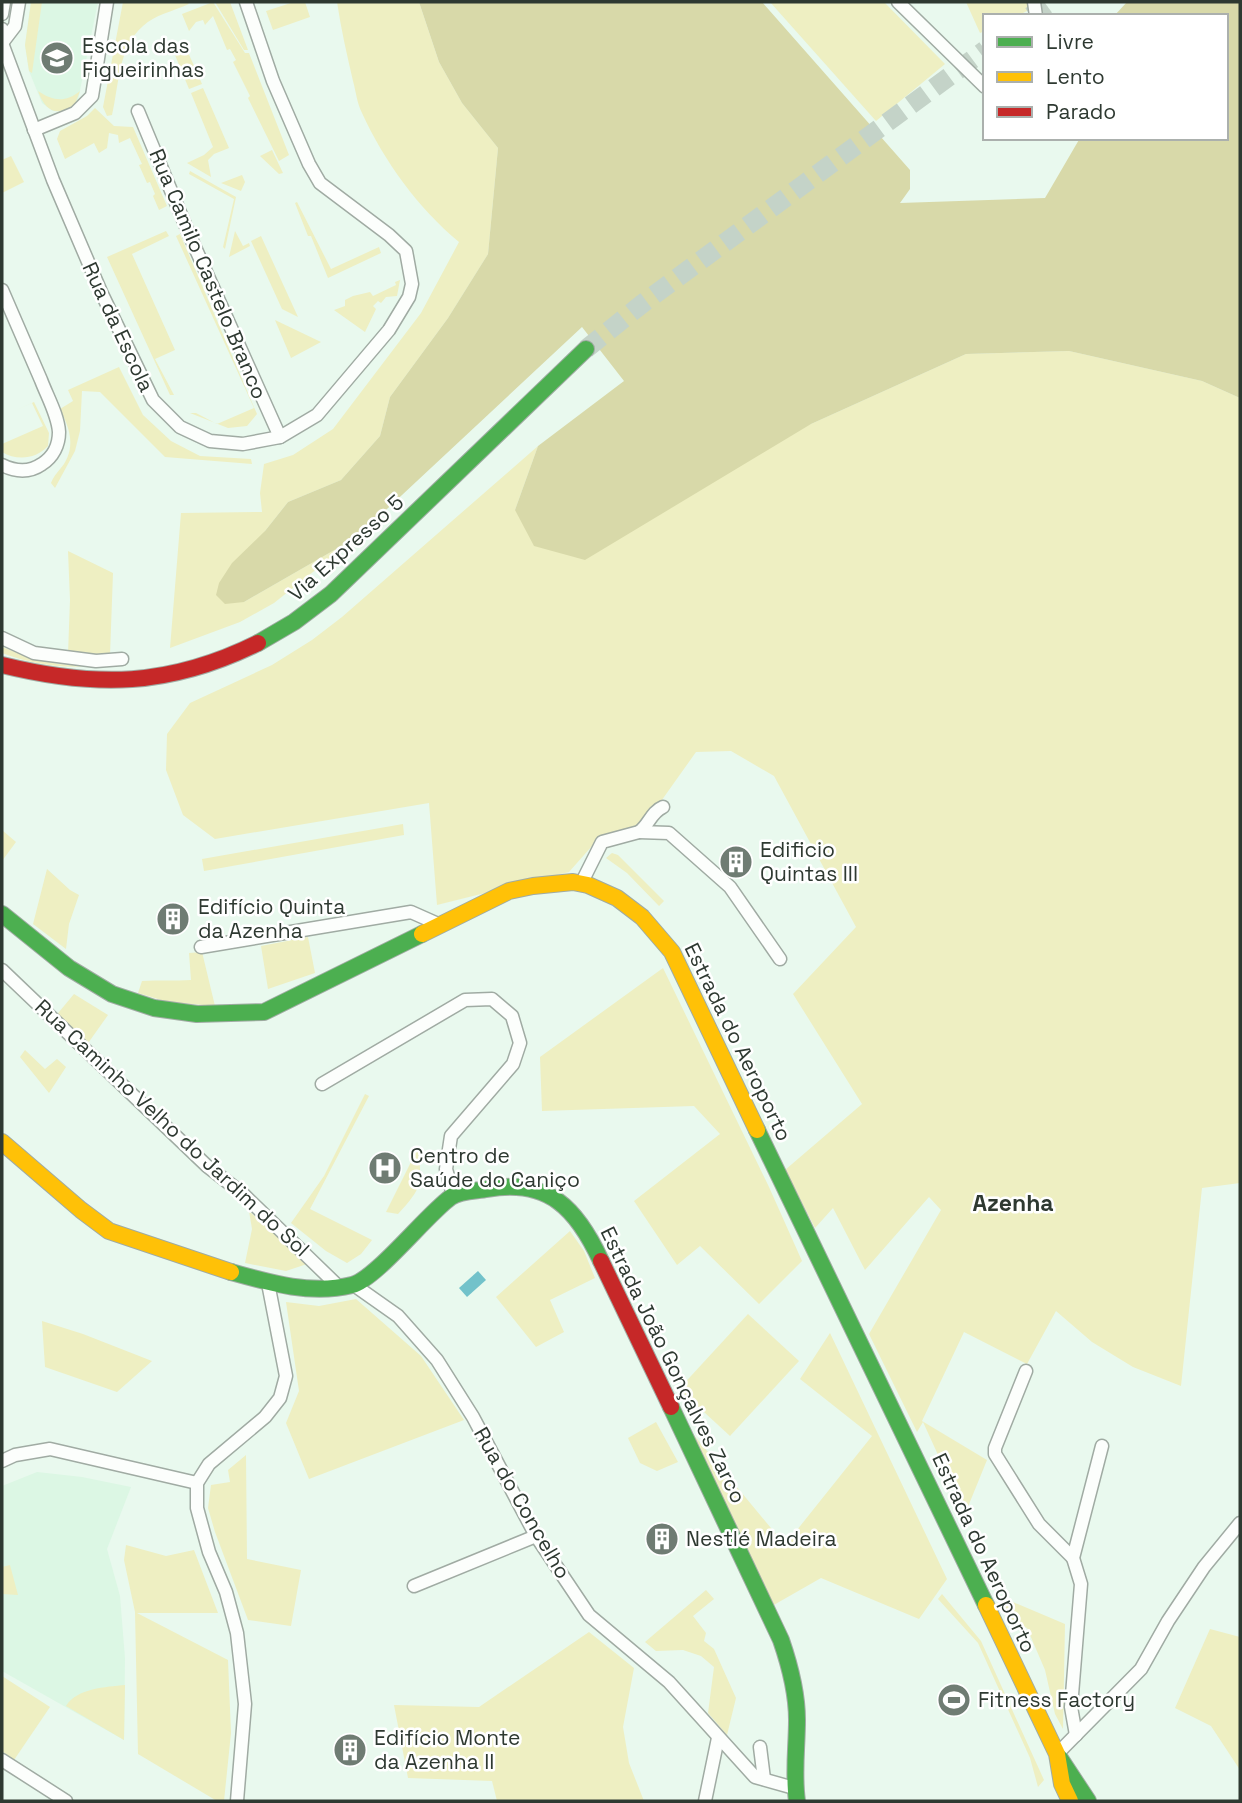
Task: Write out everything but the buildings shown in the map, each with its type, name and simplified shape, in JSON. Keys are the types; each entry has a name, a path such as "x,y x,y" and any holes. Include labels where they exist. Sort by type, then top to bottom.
{"main road":[{"name":"Via Expresso 5","path":"2,666 64,679 132,681 199,669 264,641 288,627 331,594 586,349"},
{"name":"Estrada do Aeroporto","path":"2,914 101,988 131,1002 173,1013 218,1017 264,1013 438,924 509,891 538,884 581,884 619,900 658,932 672,952 1056,1754 1062,1784 1070,1801"},
{"path":"2,1142 109,1231 187,1259 268,1283 305,1289 347,1286 374,1270 453,1195"},
{"name":"Estrada João Gonçalves Zarco","path":"453,1195 498,1187 527,1186 556,1199 586,1229 781,1640 793,1677 797,1709 796,1795"},
{"name":"Estrada do Aeroporto","path":"1056,1754 1069,1769 1088,1801"}],"street":[{"path":"2,14 4,2"},
{"path":"2,43 15,26 19,2"},
{"path":"34,130 75,113 92,96 107,2"},
{"name":"Rua da Escola","path":"2,29 2,43 34,130 101,292 153,400 180,427 210,441 243,444 280,437 317,415 389,330 409,297 412,284 406,251 320,183 290,122 246,2"},
{"path":"898,2 983,85"},
{"name":"Rua Camilo Castelo Branco","path":"138,111 189,234 280,437"},
{"path":"2,290 47,395 59,433 50,459 32,471 9,469 2,465"},
{"path":"2,638 34,653 96,661 122,659"},
{"path":"639,832 655,811 663,807"},
{"path":"581,884 602,842 639,832 666,831 730,887 780,959"},
{"path":"201,947 411,912 438,924"},
{"name":"Rua Caminho Velho do Jardim do Sol","path":"2,970 207,1166 243,1194 316,1262 347,1286"},
{"path":"322,1084 466,1000 492,999 512,1016 520,1043 513,1064 451,1136 446,1169 453,1195"},
{"path":"237,1801 245,1704 237,1633 197,1508 197,1483 209,1464 265,1417 280,1398 286,1376 268,1283"},
{"name":"Rua do Concelho","path":"347,1286 398,1316 436,1360 473,1417 536,1536 589,1615 669,1682 755,1777 796,1795"},
{"path":"1026,1371 995,1454 1039,1524 1073,1558 1082,1584 1070,1707 1076,1735"},
{"path":"1073,1558 1102,1446"},
{"path":"2,1461 15,1455 50,1449 197,1483"},
{"path":"1056,1754 1141,1669 1168,1620 1204,1567 1240,1523"},
{"path":"414,1586 536,1536"},
{"path":"705,1801 718,1738"},
{"path":"760,1747 764,1779"},
{"path":"2,1760 66,1801"}],"shaded area":[{"name":"Escola das Figueirinhas","path":"31,2 98,2 78,100 68,109 53,111 42,103 29,71 25,45"},
{"path":"37,1472 82,1477 131,1487 107,1549 120,1596 125,1658 124,1740 2,1671 2,1486"}],"green space":[{"path":"31,2 42,2 32,73 29,71 25,45"},
{"path":"123,2 189,4 153,19 135,35 124,56 112,115 107,116 103,107"},
{"path":"213,2 245,53 249,53 289,155 279,161 248,98 250,96 233,62 236,60 230,49 227,50 213,16 205,25 203,20 196,22 189,31 182,14"},
{"path":"215,2 230,2 248,50 244,50"},
{"path":"294,2 305,2 310,17 273,30 266,11"},
{"path":"337,2 419,2 439,62 462,103 498,148 488,254 448,318 390,397 380,436 341,480 288,502 265,531 244,602 357,537 274,603 240,622 170,648 181,513 262,512 260,493 264,464 293,455 333,429 421,313 459,242 403,183 371,131 360,109"},
{"path":"419,2 762,2 910,170 910,189 900,203 1045,198 1079,140 1228,140 1228,14 1116,14 1127,2 1240,2 1240,398 1202,381 1069,351 966,354 811,424 585,560 534,546 515,510 538,446 624,381 582,327 357,537 244,602 225,604 216,595 219,583 232,563 265,531 288,502 341,480 380,436 390,397 448,318 488,254 498,148 462,103 439,62"},
{"path":"770,2 884,2 945,64 876,121"},
{"path":"966,2 1028,2 1029,10 1021,14 983,14 983,32 980,33"},
{"path":"187,50 202,84 189,89 175,55"},
{"path":"203,88 229,148 214,154 208,160 211,177 187,163 213,147 191,93"},
{"path":"38,91 49,97 64,99 80,91 75,104 63,111 57,111 48,108"},
{"path":"95,108 114,126 133,127 167,206 159,210 153,196 155,194 150,182 147,183 130,138 119,143 118,135 109,133 107,148 99,153 94,143 65,159 57,139 60,131 87,116"},
{"path":"272,150 283,173 279,174 260,156"},
{"path":"11,156 24,182 2,193 2,160"},
{"path":"190,171 236,197 225,249 223,247 234,199 189,174"},
{"path":"242,175 245,182 241,191 221,183"},
{"path":"297,202 331,269 379,247 381,253 328,278 311,236 308,236 295,203"},
{"path":"166,231 169,236 132,254 175,350 155,359 174,395 170,395 107,257"},
{"path":"235,231 243,246 249,243 250,246 229,257"},
{"path":"180,234 257,414 247,426 228,428 217,424 254,408 176,236"},
{"path":"261,236 298,317 282,309 251,241"},
{"path":"400,280 397,296 386,297 373,306 376,309 365,332 334,310 345,306 345,300 353,296 370,292 373,296 396,285 395,282"},
{"path":"275,320 321,342 291,358"},
{"path":"1069,351 1202,381 1240,398 1240,1183 1202,1188 1181,1386 1133,1367 1092,1342 1056,1311 1027,1364 964,1332 922,1421 987,1460 965,1514 923,1422 917,1432 869,1334 941,1210 929,1197 865,1270 833,1208 815,1228 785,1170 862,1104 793,994 856,927 774,776 731,751 696,752 637,835 592,846 569,872 437,905 429,803 215,839 183,815 166,770 167,734 190,703 272,665 342,617 538,446 515,510 811,424 966,354"},
{"path":"119,367 143,415 171,441 200,456 251,459 252,464 165,457 100,392 82,391 80,431 75,451 55,488 51,483 70,450 68,429 60,409 73,401 68,390"},
{"path":"34,402 49,433 48,446 38,454 26,457 14,457 2,452 2,444 43,426 32,403 10,413"},
{"path":"68,551 113,573 110,655 68,654"},
{"path":"2,647 34,659 89,666 56,666 23,660 2,653"},
{"path":"403,824 404,835 204,871 202,859"},
{"path":"2,830 16,842 2,861"},
{"path":"612,853 618,855 664,901 659,906 627,873 606,858"},
{"path":"47,869 79,895 69,924 66,949 33,924"},
{"path":"308,937 315,973 268,989 261,946"},
{"path":"202,952 215,1006 168,1002 138,993 142,981 191,980 189,953"},
{"path":"663,968 802,1261 759,1304 700,1246 677,1265 634,1201 720,1134 694,1106 542,1111 540,1057"},
{"path":"74,994 108,1015 86,1046 54,1018"},
{"path":"25,1050 45,1069 57,1059 66,1067 49,1093 20,1057"},
{"path":"365,1094 369,1096 310,1209 372,1240 361,1254 347,1263 326,1251 291,1223 324,1176"},
{"path":"418,1148 420,1178 416,1191 398,1214 386,1212"},
{"path":"249,1211 307,1264 286,1271 245,1263 252,1229"},
{"path":"570,1231 584,1251 595,1278 550,1300 564,1332 536,1347 496,1297"},
{"path":"356,1299 421,1356 464,1420 309,1479 286,1423 299,1391 286,1302 319,1306"},
{"path":"748,1314 799,1361 730,1436 679,1389"},
{"path":"42,1321 152,1361 117,1392 45,1367"},
{"path":"830,1333 947,1579 919,1619 821,1578 772,1606 684,1423 785,1545 872,1436 800,1379"},
{"path":"656,1422 678,1462 657,1471 640,1463 628,1438"},
{"path":"246,1455 247,1559 301,1570 291,1626 248,1620 208,1508 211,1485 230,1482 228,1470"},
{"path":"126,1545 166,1556 194,1550 218,1613 137,1613 228,1660 231,1733 224,1801 217,1801 138,1754 135,1612 124,1560"},
{"path":"10,1565 18,1595 2,1594 2,1567"},
{"path":"706,1590 714,1599 693,1616 706,1633 704,1641 714,1649 736,1698 727,1735 708,1713 714,1667 701,1656 683,1650 656,1651 645,1642"},
{"path":"942,1594 981,1641 1044,1780 1038,1787 1030,1758 978,1643 938,1599"},
{"path":"994,1594 1065,1624 1063,1729 1055,1714 1045,1670 1027,1628 1007,1615"},
{"path":"1210,1629 1240,1637 1240,1770 1211,1726 1175,1708"},
{"path":"589,1632 634,1668 623,1727 629,1763 644,1801 497,1801 492,1781 408,1778 394,1705 479,1707"},
{"path":"2,1676 50,1707 14,1760 2,1751"},
{"path":"125,1685 124,1740 66,1706 84,1692"}],"water":[{"path":"478,1271 486,1280 467,1297 459,1288"}],"tunnel":[{"path":"1034,14 1050,2"},
{"path":"586,349 642,304 983,51"}],"traffic: fast":[{"path":"258,643 294,622 331,594 586,349"},
{"path":"2,914 69,968 112,994 154,1008 197,1014 264,1012 422,934"},
{"path":"757,1130 986,1605"},
{"path":"231,1272 276,1284 306,1288 352,1285 388,1259 451,1197 464,1192 509,1187 528,1188 558,1201 582,1226 601,1261"},
{"path":"671,1407 781,1640 796,1699 797,1801"},
{"path":"1059,1757 1088,1801"}],"traffic: slow":[{"path":"422,934 509,891 533,886 573,882 588,885 617,898 642,917 672,952 757,1130"},
{"path":"2,1142 109,1231 231,1272"},
{"path":"986,1605 1057,1754 1062,1784 1070,1801"}],"traffic: jam":[{"path":"2,665 69,677 132,679 194,668 258,643"},
{"path":"601,1261 671,1407"}],"place":[{"name":"Escola das Figueirinhas","path":"57,58"},
{"name":"Edificio Quintas III","path":"736,862"},
{"name":"Edifício Quinta da Azenha","path":"173,919"},
{"name":"Centro de Saúde do Caniço","path":"385,1168"},
{"name":"Nestlé Madeira","path":"662,1539"},
{"name":"Fitness Factory","path":"954,1700"},
{"name":"Edifício Monte da Azenha II","path":"350,1750"}],"district":[{"name":"Azenha","path":"1013,1203"}]}
